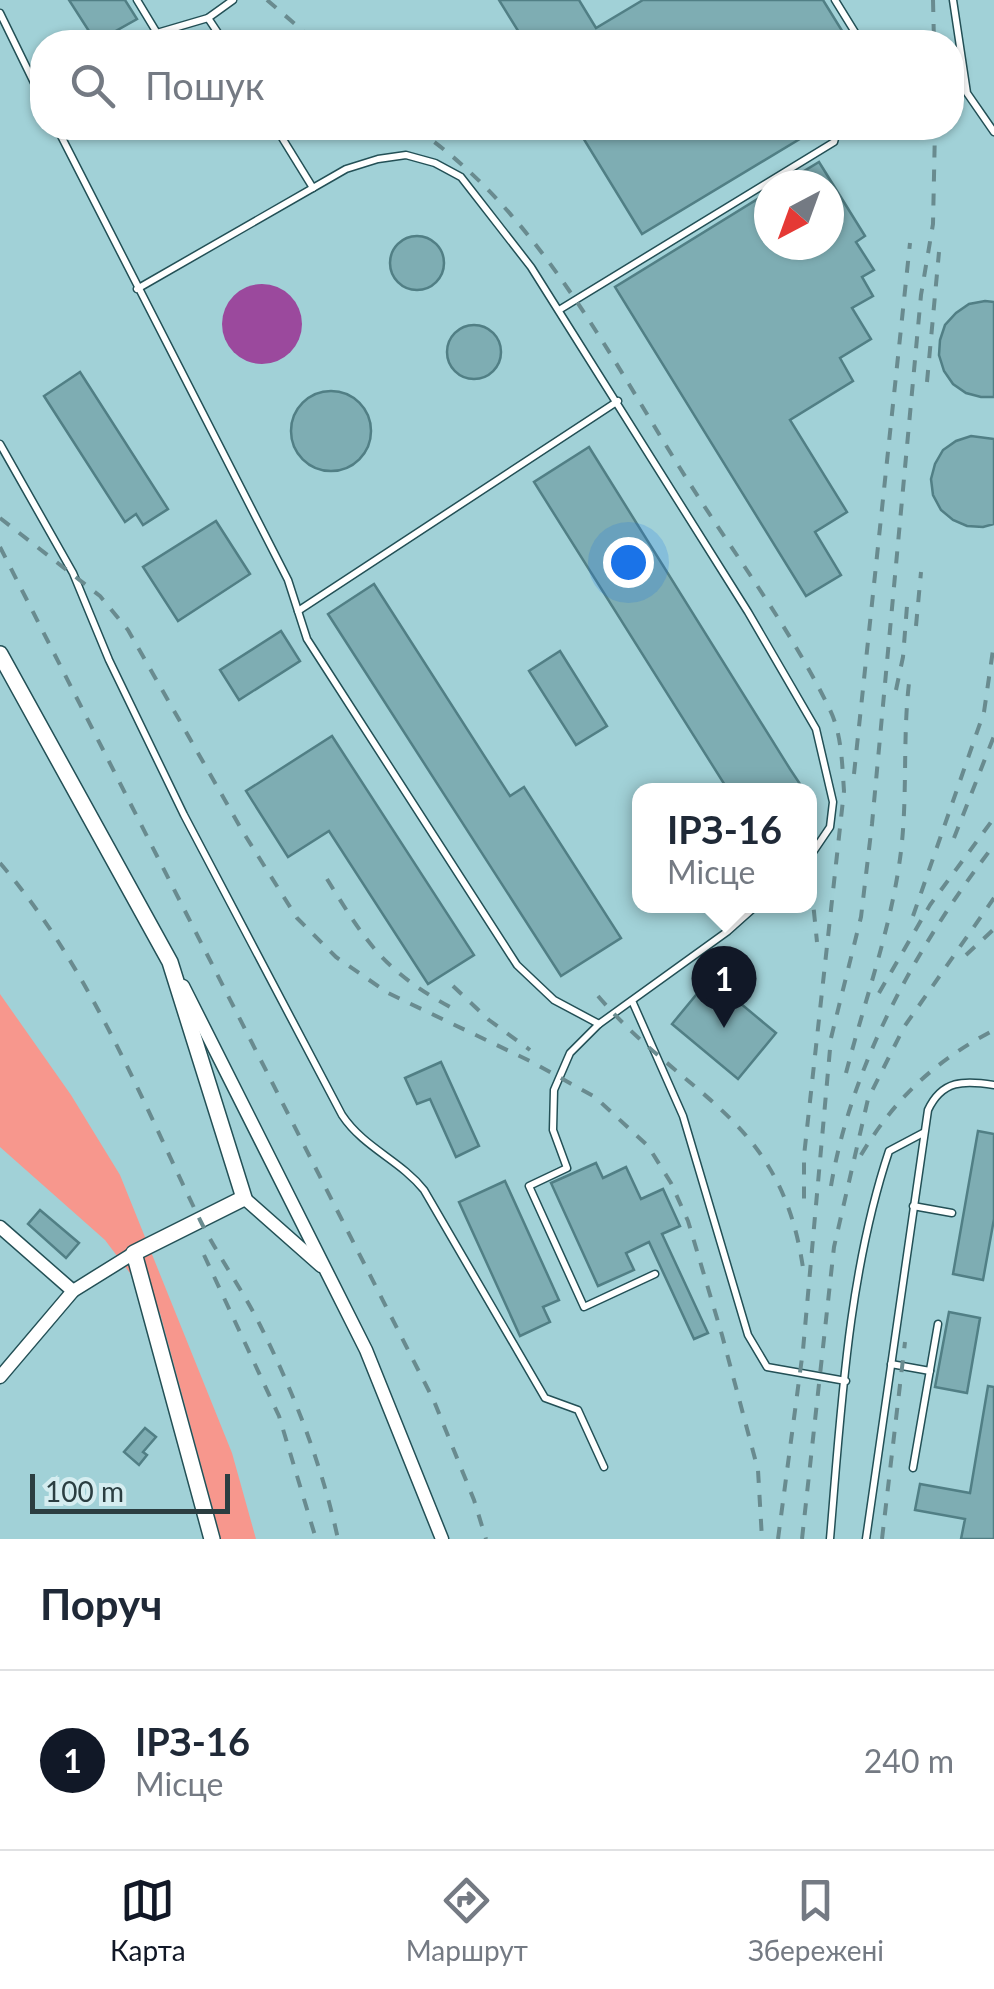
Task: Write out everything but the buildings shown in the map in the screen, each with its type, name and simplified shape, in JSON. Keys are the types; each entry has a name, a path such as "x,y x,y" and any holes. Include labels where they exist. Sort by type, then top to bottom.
{"street":[{"path":"0,654 170,962 326,1271 396,1420 442,1539"},
{"path":"170,962 244,1198 326,1271"},
{"path":"0,1377 73,1292 134,1253 244,1198"},
{"path":"0,1227 73,1292"},
{"path":"134,1253 212,1539"}],"lane":[{"path":"137,0 155,30"},
{"path":"167,30 208,18 233,0"},
{"path":"835,0 854,30"},
{"path":"953,0 958,30"},
{"path":"0,14 30,75"},
{"path":"208,18 216,30"},
{"path":"964,73 967,93 994,132"},
{"path":"63,140 288,580 307,638 517,965 554,1000 599,1024"},
{"path":"283,140 313,188"},
{"path":"560,310 835,140"},
{"path":"137,288 346,170 378,159 406,155 435,163 460,177 486,204 560,310 816,729 834,802 830,826 817,846"},
{"path":"298,611 618,401"},
{"path":"0,444 73,573 109,660 184,815 342,1116 354,1134 410,1173 424,1190 545,1398 578,1410 604,1467"},
{"path":"655,1274 584,1307 528,1186 567,1168 553,1130 554,1090 570,1053 599,1024 633,1003 748,913"},
{"path":"633,1003 683,1116 748,1335 767,1367 846,1382"},
{"path":"866,1539 928,1110 944,1088 957,1082 994,1084"},
{"path":"830,1539 860,1266 875,1193 889,1151 923,1134"},
{"path":"913,1206 952,1213"},
{"path":"913,1468 938,1324"},
{"path":"890,1364 930,1371"}],"shaded area":[{"path":"254,284 270,284 291,295 302,324 291,353 270,364 254,364 240,358 228,346 222,332 222,316 228,302 240,290"},
{"path":"0,994 71,1095 120,1175 232,1453 256,1539 221,1539 160,1313 105,1240 0,1147"}],"railway":[{"path":"267,0 302,30"},
{"path":"933,0 934,30"},
{"path":"430,140 500,202 570,291 781,623 834,720 844,791 804,1156 804,1210"},
{"path":"778,1539 803,1350 831,1038 861,917 872,824 921,295 933,224 935,140"},
{"path":"854,774 910,243"},
{"path":"927,382 939,252"},
{"path":"0,518 100,596 128,630 243,832 297,918 336,957 388,993 595,1097 648,1146 688,1221 722,1335 758,1470 762,1539"},
{"path":"0,547 434,1401 486,1539"},
{"path":"916,626 921,572"},
{"path":"896,690 907,606"},
{"path":"913,916 984,712 994,643"},
{"path":"846,1073 897,879 910,675"},
{"path":"954,838 994,736"},
{"path":"879,993 930,905 994,818"},
{"path":"831,1186 855,1094 892,1006 939,923 994,845"},
{"path":"0,863 32,903 87,989 200,1220 260,1325 306,1430 338,1539"},
{"path":"327,879 378,953 408,980 450,1007"},
{"path":"802,1539 834,1247 868,1099 904,1027 994,898"},
{"path":"814,913 817,942"},
{"path":"966,955 994,929"},
{"path":"453,986 489,1020 530,1050"},
{"path":"598,996 631,1031 725,1113 751,1142 774,1176 791,1217 803,1268"},
{"path":"861,1155 888,1116 918,1083 994,1030"},
{"path":"204,1255 279,1416 316,1539"},
{"path":"882,1539 905,1342"}],"place":[{"name":"ІРЗ-16","path":"724,1028"}]}
